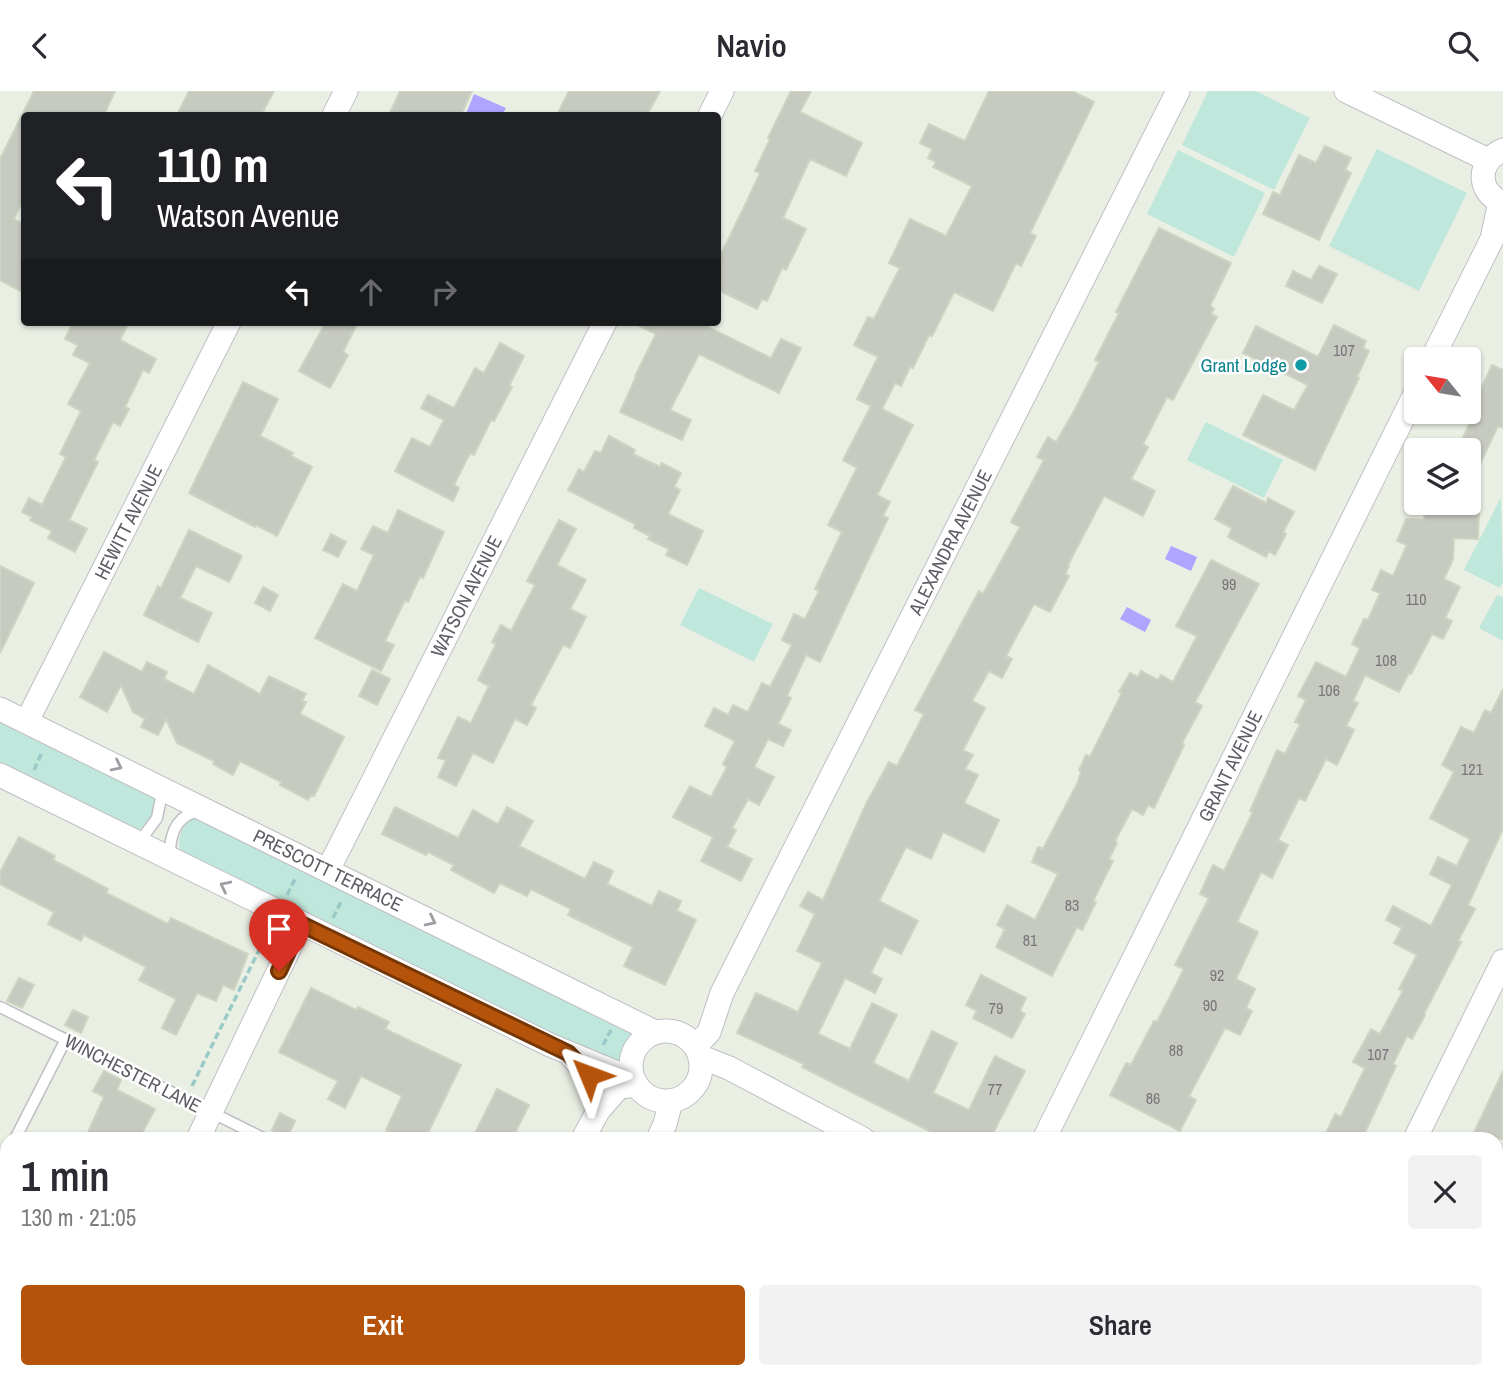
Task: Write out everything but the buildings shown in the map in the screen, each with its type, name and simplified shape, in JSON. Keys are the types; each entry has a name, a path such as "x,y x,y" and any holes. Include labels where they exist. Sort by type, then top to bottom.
{"street":[{"path":"336,112 346,91"},
{"path":"712,112 722,91"},
{"name":"ALEXANDRA AVENUE","path":"699,1059 722,993 1178,91"},
{"path":"1346,91 1495,155 1482,171 1485,190 1501,202 1492,239 1438,347"},
{"name":"HEWITT AVENUE","path":"27,721 227,326"},
{"name":"WATSON AVENUE","path":"328,870 603,326"},
{"name":"GRANT AVENUE","path":"1047,1132 1404,416"},
{"name":"PRESCOTT TERRACE","path":"0,709 665,1032"},
{"path":"0,776 568,1053 636,1083 652,1098 671,1101 690,1092 699,1059 690,1039 665,1032 647,1036 634,1051 631,1061 636,1083"},
{"path":"201,1132 301,924"},
{"path":"1418,1132 1503,961"},
{"name":"ALEXANDRA AVENUE","path":"665,1032 700,1018 722,993"},
{"path":"711,1025 717,1045 751,1080"},
{"path":"568,1053 597,1089 598,1111"},
{"path":"699,1059 751,1080 850,1132"},
{"path":"587,1132 598,1111 619,1087 636,1083"},
{"path":"662,1132 671,1101"}],"lane":[{"path":"129,838 143,837 157,818 161,798 151,782"},
{"path":"183,866 170,850 175,828 189,813 206,810"},
{"name":"WINCHESTER LANE","path":"0,1007 252,1132"},
{"path":"19,1132 66,1039"}],"path":[{"path":"30,778 44,749"},
{"path":"282,905 297,876"},
{"path":"328,928 343,898"},
{"path":"190,1090 274,922"},
{"path":"602,1047 615,1022"}],"shaded area":[{"path":"1208,91 1256,91 1310,118 1274,190 1182,145"},
{"path":"474,94 506,108 504,112 467,112"},
{"path":"1377,149 1467,193 1419,291 1329,246"},
{"path":"1178,150 1265,193 1234,257 1147,214"},
{"path":"1206,422 1283,460 1264,498 1187,460"},
{"path":"1501,497 1503,582 1500,588 1464,570"},
{"path":"1171,546 1197,557 1191,571 1165,559"},
{"path":"699,588 773,624 754,662 680,625"},
{"path":"1497,595 1503,597 1503,641 1479,628"},
{"path":"1127,607 1151,620 1145,632 1120,619"},
{"path":"0,717 154,796 151,819 132,832 0,766"},
{"path":"198,816 636,1030 628,1039 619,1062 616,1066 183,856 179,844 181,832 188,822"}],"place":[{"name":"Grant Lodge","path":"1301,365"}],"route":[{"path":"279,971 301,924 568,1053 589,1075"}]}
